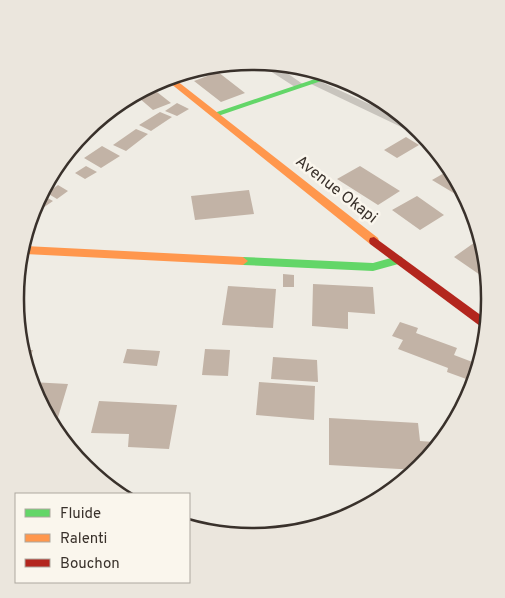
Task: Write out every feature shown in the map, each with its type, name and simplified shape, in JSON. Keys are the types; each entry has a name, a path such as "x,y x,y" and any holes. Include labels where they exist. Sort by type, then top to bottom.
{"street":[{"path":"280,72 299,85"},
{"path":"215,114 299,85 320,80"},
{"path":"315,82 394,120"},
{"name":"Avenue Okapi","path":"175,84 398,260 480,320"},
{"path":"29,250 373,266 398,260"}],"building":[{"path":"219,73 245,93 221,102 194,81"},
{"path":"157,92 171,103 153,110 141,100"},
{"path":"177,103 189,109 177,116 165,111"},
{"path":"160,112 172,117 151,131 139,125"},
{"path":"136,129 148,134 126,151 113,145"},
{"path":"406,137 419,145 397,158 384,150"},
{"path":"102,146 120,156 101,168 84,158"},
{"path":"86,166 97,172 85,179 75,173"},
{"path":"360,166 400,191 378,205 337,179"},
{"path":"444,173 456,194 432,180"},
{"path":"58,185 68,191 57,199 49,194"},
{"path":"249,190 254,214 195,220 191,196"},
{"path":"417,196 444,215 420,230 392,210"},
{"path":"47,198 53,201 42,208"},
{"path":"474,243 480,275 454,257"},
{"path":"283,274 294,275 294,287 283,287"},
{"path":"313,284 373,287 375,314 348,312 348,329 312,326"},
{"path":"228,286 276,289 273,328 222,325"},
{"path":"400,322 418,328 416,333 457,348 454,355 472,362 467,379 447,372 448,368 398,349 403,340 392,336"},
{"path":"127,349 160,351 157,366 123,363"},
{"path":"205,349 230,350 228,376 202,375"},
{"path":"273,357 317,360 318,382 271,379"},
{"path":"39,382 68,384 58,419"},
{"path":"259,382 315,386 314,420 256,415"},
{"path":"99,401 177,405 169,449 128,447 129,434 91,433"},
{"path":"329,418 418,423 420,441 431,442 405,469 329,465"}],"traffic: fast":[{"path":"215,114 319,80"},
{"path":"243,261 373,267 398,260"}],"traffic: slow":[{"path":"175,84 374,241"},
{"path":"29,250 243,261"}],"traffic: jam":[{"path":"374,241 480,321"}]}
